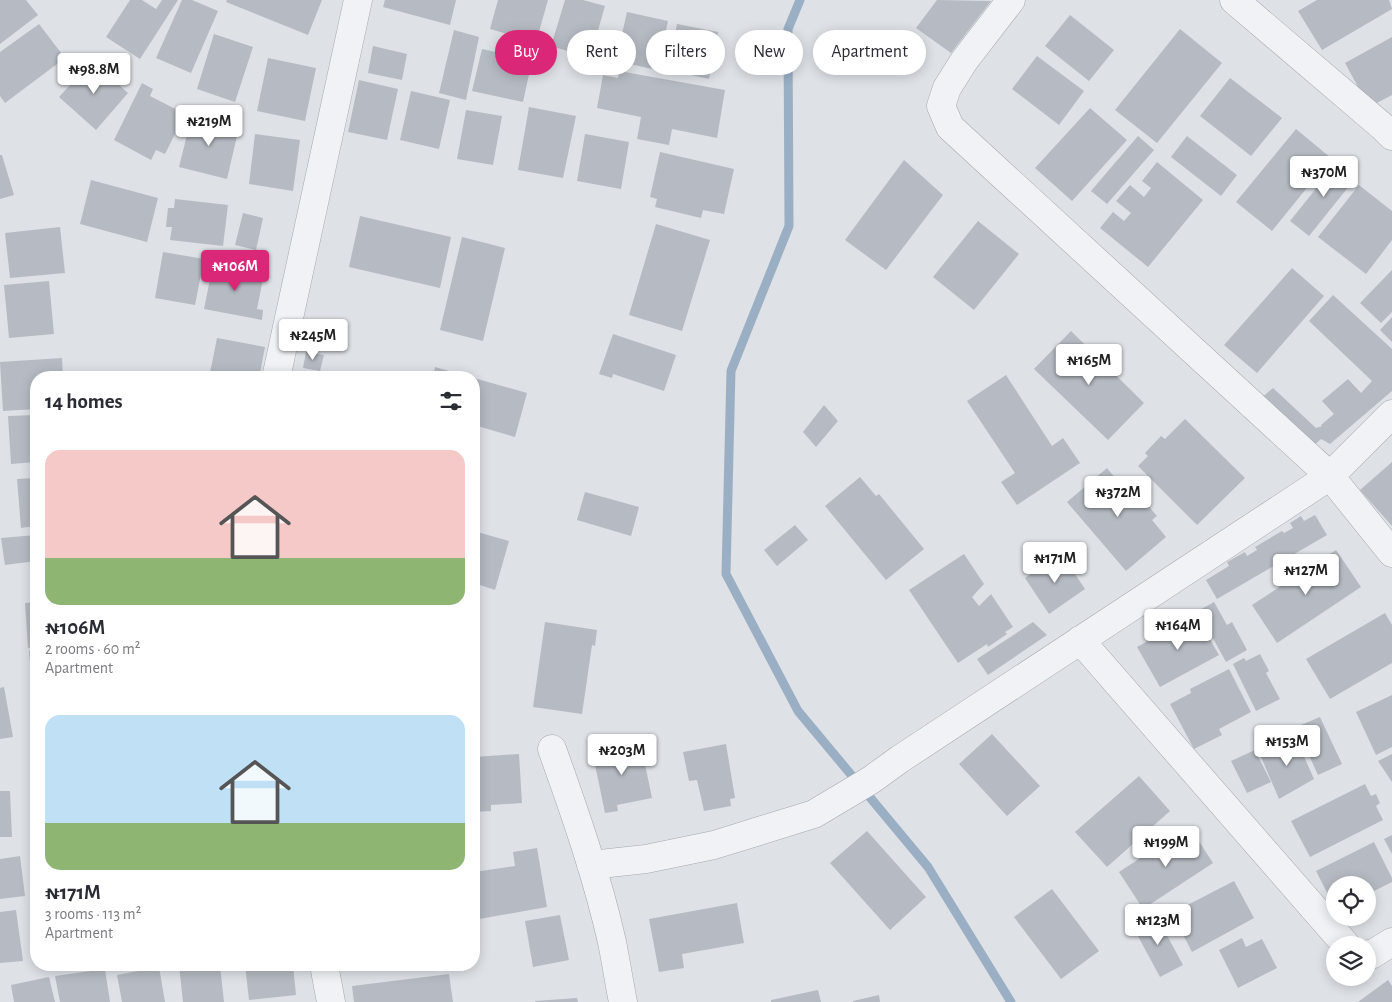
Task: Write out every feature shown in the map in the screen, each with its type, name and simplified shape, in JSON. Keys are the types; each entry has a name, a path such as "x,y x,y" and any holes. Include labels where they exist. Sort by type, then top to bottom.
{"street":[{"path":"278,371 358,0"},
{"path":"1011,0 964,61 947,88 941,106 950,127 1330,476 1392,553"},
{"path":"1234,0 1389,129"},
{"path":"591,865 646,859 714,845 814,814 871,780 1330,476 1392,414"},
{"path":"1080,640 1338,936"},
{"path":"552,749 591,865 612,942 623,1002"},
{"path":"1376,952 1392,942"},
{"path":"325,971 331,1002"}],"building":[{"path":"0,0 26,0 38,15 0,44"},
{"path":"130,0 142,0 156,9 162,0 178,0 140,59 106,37"},
{"path":"182,0 192,0 218,11 191,73 156,58"},
{"path":"227,0 322,0 308,35 226,2"},
{"path":"385,0 456,0 450,25 383,7"},
{"path":"498,0 548,0 539,30 490,29"},
{"path":"565,0 583,0 605,6 598,30 567,30 567,51 557,48 556,30"},
{"path":"937,0 991,1 951,53 926,35 926,30 916,28"},
{"path":"1317,0 1389,0 1392,9 1322,50 1298,11"},
{"path":"627,12 668,21 666,30 646,30 646,68 636,65 636,30 623,30"},
{"path":"1070,15 1114,50 1089,81 1045,46"},
{"path":"39,24 65,58 5,103 0,96 0,52"},
{"path":"677,24 708,30 676,30"},
{"path":"1180,29 1222,63 1157,143 1115,110"},
{"path":"454,30 479,37 466,100 439,93"},
{"path":"214,34 253,47 235,102 197,89"},
{"path":"1392,37 1392,95 1369,107 1345,63"},
{"path":"373,46 407,54 402,80 368,73"},
{"path":"482,49 495,52 495,75 529,75 523,102 472,91"},
{"path":"1037,56 1084,91 1059,125 1012,89"},
{"path":"268,58 316,68 305,121 257,111"},
{"path":"92,61 128,93 96,130 59,97"},
{"path":"636,74 725,90 717,138 672,129 669,145 637,139 641,117 597,108 603,75 618,78 618,75"},
{"path":"691,75 710,75 709,79"},
{"path":"1230,78 1282,118 1251,156 1200,116"},
{"path":"359,80 398,89 387,140 348,132"},
{"path":"142,83 153,89 150,96 185,114 165,154 156,150 151,160 114,140"},
{"path":"411,91 450,100 439,149 400,140"},
{"path":"529,107 576,116 563,178 518,170"},
{"path":"1090,108 1127,140 1072,201 1035,168"},
{"path":"466,110 502,116 493,165 457,159"},
{"path":"192,115 239,127 227,179 179,167"},
{"path":"1296,129 1331,158 1272,231 1236,202"},
{"path":"255,134 300,140 293,191 249,184"},
{"path":"585,134 629,142 621,189 577,181"},
{"path":"1138,136 1154,150 1107,204 1091,191"},
{"path":"1187,136 1237,175 1221,196 1171,157"},
{"path":"660,152 734,169 724,214 703,210 701,218 655,207 657,199 650,197"},
{"path":"0,155 2,155 14,195 0,199"},
{"path":"904,160 943,195 886,270 845,240"},
{"path":"1339,160 1358,175 1309,236 1290,221"},
{"path":"1157,162 1203,200 1148,267 1100,228 1113,212 1124,221 1131,213 1116,201 1130,185 1144,197 1151,188 1142,181"},
{"path":"91,180 158,198 147,242 80,224"},
{"path":"1359,185 1392,211 1392,240 1366,274 1318,237"},
{"path":"175,199 228,205 223,246 170,240 172,227 166,227 168,208 174,208"},
{"path":"243,213 263,218 256,250 235,245"},
{"path":"360,216 451,237 440,288 349,267"},
{"path":"978,221 1019,254 974,310 933,277"},
{"path":"656,224 710,240 682,331 629,315"},
{"path":"60,227 65,273 10,278 5,233"},
{"path":"462,237 505,248 483,341 440,330"},
{"path":"163,252 204,259 195,305 155,298"},
{"path":"213,264 264,274 257,309 263,310 262,320 204,309"},
{"path":"1292,268 1324,296 1257,373 1224,345"},
{"path":"1392,270 1392,312 1381,323 1360,303"},
{"path":"49,281 54,334 9,338 4,285"},
{"path":"1333,295 1392,349 1392,391 1330,444 1321,439 1309,450 1258,401 1273,388 1316,428 1322,426 1334,414 1322,401 1348,379 1361,393 1372,381 1309,321"},
{"path":"1392,317 1392,342 1380,330"},
{"path":"1071,331 1144,403 1108,440 1034,369"},
{"path":"613,334 676,355 664,391 613,374 612,378 599,374"},
{"path":"217,338 265,347 260,371 210,371"},
{"path":"306,352 324,355 320,371 303,368"},
{"path":"62,358 63,371 30,371 30,409 3,411 0,362"},
{"path":"435,367 449,371 434,371"},
{"path":"1006,375 1052,446 1063,438 1080,463 1017,505 1001,482 1015,473 967,401"},
{"path":"480,380 527,393 515,437 480,427"},
{"path":"824,405 838,421 816,447 803,432"},
{"path":"30,415 30,462 11,464 8,416"},
{"path":"1185,419 1245,478 1197,525 1138,466 1148,456 1145,453 1161,436 1165,439"},
{"path":"1392,462 1392,526 1360,490"},
{"path":"1107,468 1120,484 1125,479 1157,516 1152,520 1166,537 1126,571 1067,502"},
{"path":"860,477 876,496 879,494 924,549 886,580 825,506"},
{"path":"30,478 30,527 21,528 17,479"},
{"path":"585,492 639,507 631,536 577,520"},
{"path":"1315,515 1327,535 1217,599 1206,580 1229,566 1227,562 1245,552 1247,556 1257,550 1255,547 1282,531 1284,533 1293,528 1290,523 1301,516 1304,521"},
{"path":"795,525 808,540 777,566 764,550"},
{"path":"480,533 509,541 495,590 480,585"},
{"path":"30,536 30,562 5,565 1,538"},
{"path":"1336,550 1361,587 1277,643 1252,605"},
{"path":"1061,553 1085,589 1049,614 1025,578"},
{"path":"964,554 984,584 972,597 979,606 991,594 1013,627 1005,632 1007,634 988,647 987,644 958,663 909,590"},
{"path":"1214,602 1227,625 1232,622 1247,650 1226,662 1198,611"},
{"path":"25,603 30,603 30,648 28,648"},
{"path":"1385,613 1392,625 1392,663 1330,699 1306,659"},
{"path":"1196,615 1219,655 1160,687 1137,647"},
{"path":"545,622 597,630 595,646 592,645 582,714 533,707"},
{"path":"1033,622 1047,635 988,675 977,659"},
{"path":"1260,654 1269,671 1266,673 1280,699 1256,711 1233,664 1244,658 1246,661"},
{"path":"1229,669 1251,712 1219,729 1222,735 1194,749 1170,704 1191,693 1190,689"},
{"path":"4,687 13,737 0,739 0,688"},
{"path":"1392,695 1392,747 1376,755 1356,712"},
{"path":"1320,717 1342,764 1318,775 1296,727"},
{"path":"992,734 1040,786 1007,816 959,764"},
{"path":"1294,734 1314,779 1279,799 1261,757"},
{"path":"726,744 735,798 730,799 731,806 704,811 697,780 689,781 683,752"},
{"path":"612,745 641,745 652,798 617,805 618,811 605,813 593,755 613,751"},
{"path":"1255,750 1271,782 1247,793 1231,761"},
{"path":"519,754 522,803 491,805 491,811 480,812 480,757"},
{"path":"1392,754 1392,782 1378,761"},
{"path":"1139,776 1170,811 1107,867 1075,832"},
{"path":"1365,784 1371,796 1376,794 1380,803 1376,806 1383,820 1310,857 1291,821"},
{"path":"0,791 10,791 12,837 0,837"},
{"path":"1189,826 1213,863 1143,909 1119,872"},
{"path":"867,831 926,897 890,930 830,863"},
{"path":"1392,835 1392,854 1384,839"},
{"path":"1374,842 1392,878 1392,882 1376,890 1376,876 1326,876 1326,890 1316,871"},
{"path":"537,848 547,907 480,919 480,871 515,866 513,852"},
{"path":"20,856 25,896 0,899 0,859"},
{"path":"1234,881 1254,918 1192,952 1172,913"},
{"path":"1052,889 1099,951 1061,979 1014,917"},
{"path":"737,903 744,943 682,954 684,968 659,972 649,919"},
{"path":"16,910 23,961 0,963 0,912"},
{"path":"560,915 569,960 533,967 525,921"},
{"path":"1156,915 1183,965 1160,977 1133,927"},
{"path":"1242,938 1246,947 1262,939 1277,968 1238,988 1219,950"},
{"path":"105,971 110,1002 60,1002 55,976"},
{"path":"138,971 160,971 165,1002 122,1002 117,975"},
{"path":"180,971 221,971 224,1002 183,1002"},
{"path":"246,971 294,971 296,995 249,1000"},
{"path":"449,974 453,1002 354,1002 352,986"},
{"path":"49,977 55,1002 14,1002 11,985"},
{"path":"1388,980 1392,986 1392,1002 1358,1002"},
{"path":"818,990 821,1002 771,1002 771,1000"},
{"path":"879,995 880,1002 853,1002 853,1001"},
{"path":"577,998 578,1002 535,1002 535,1001"}],"waterway":[{"path":"800,0 788,29 789,226 731,371 726,574 798,711 928,867 1011,1002"}]}
